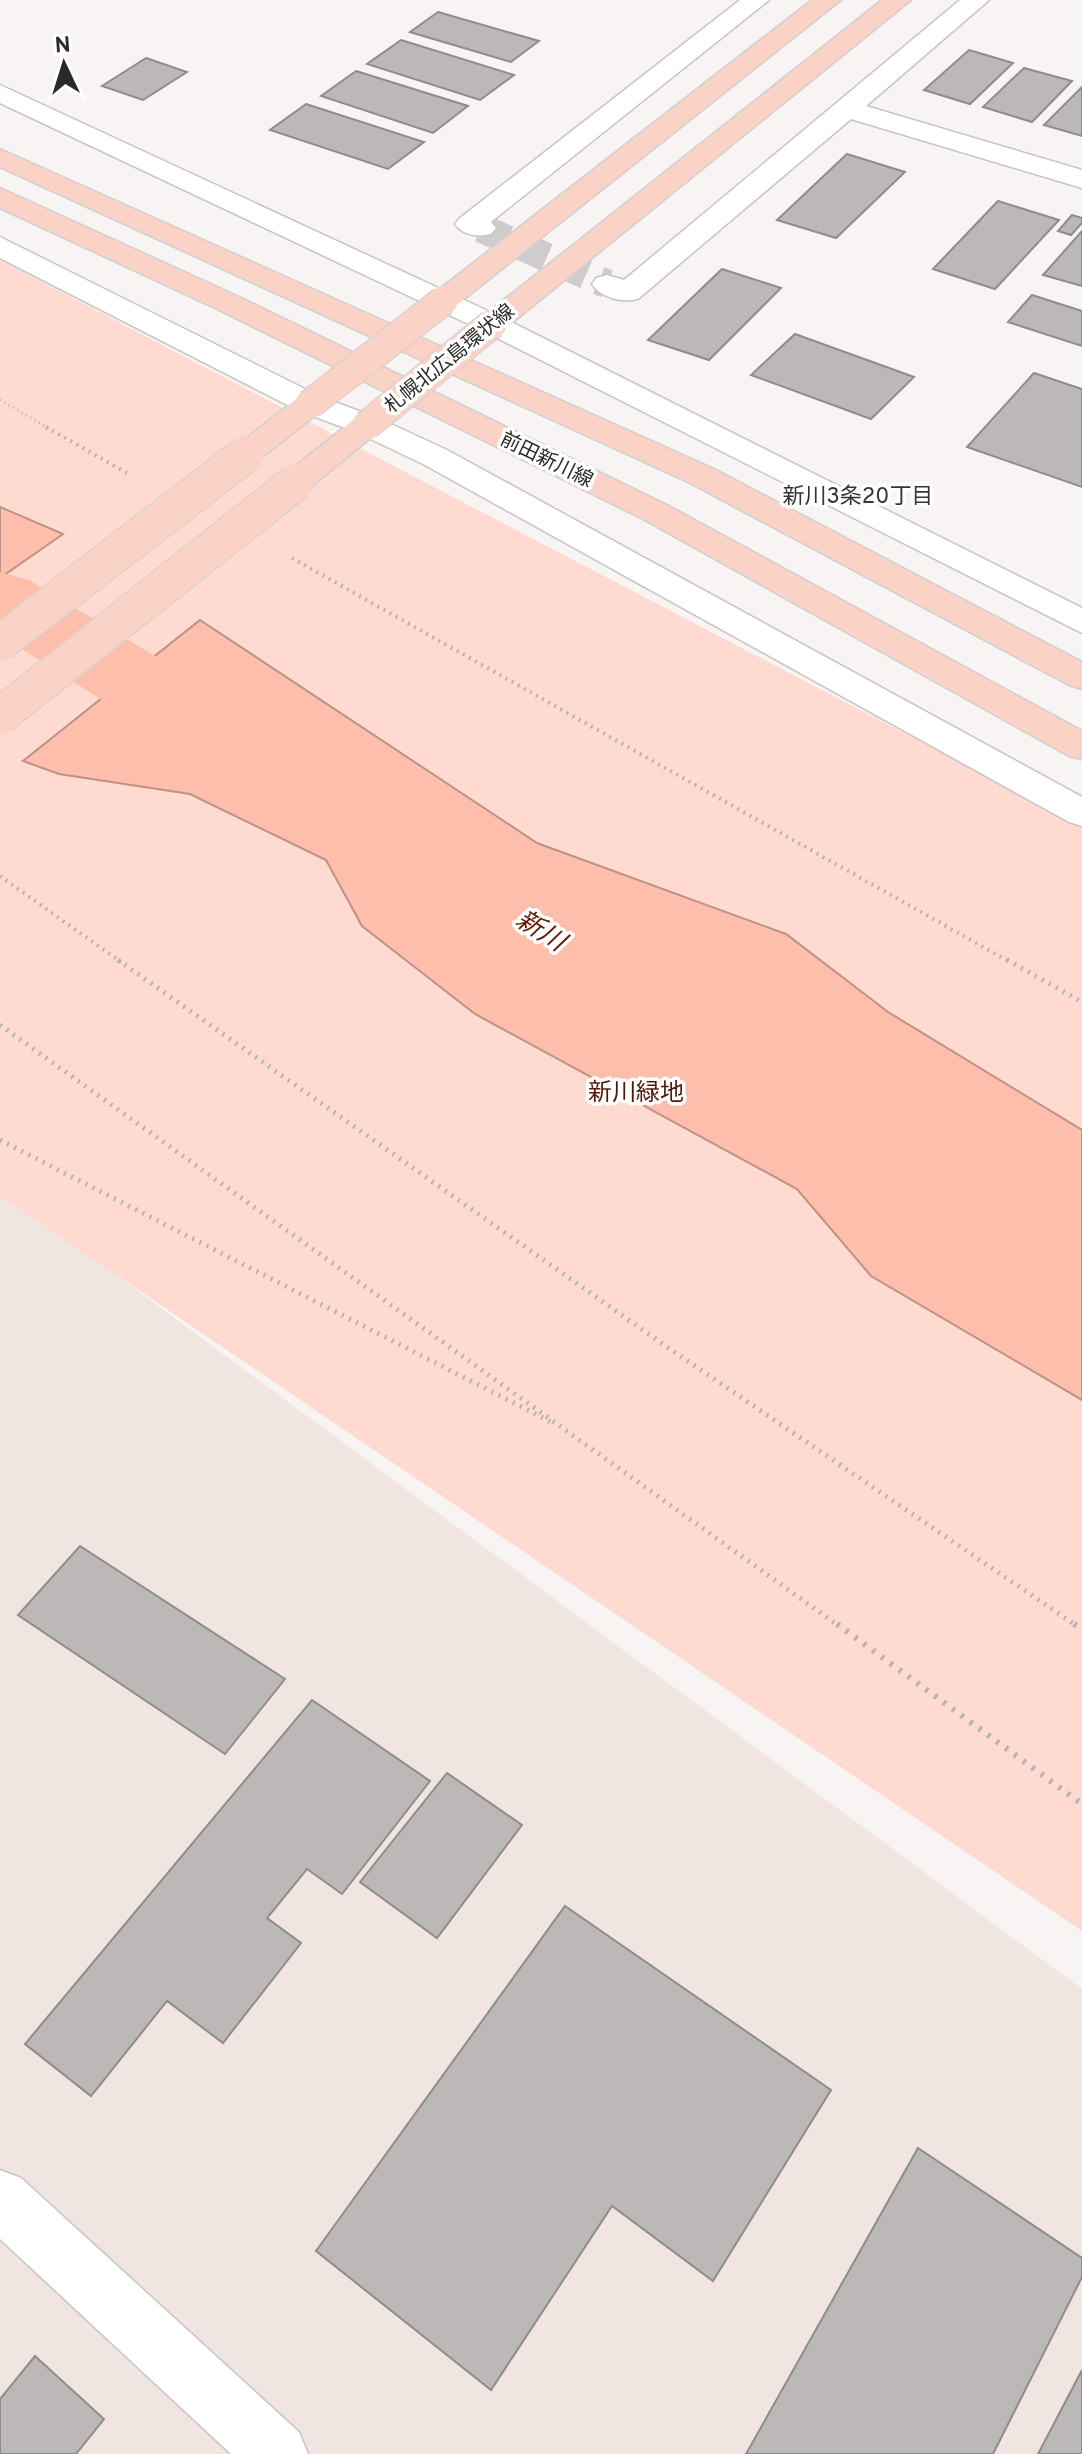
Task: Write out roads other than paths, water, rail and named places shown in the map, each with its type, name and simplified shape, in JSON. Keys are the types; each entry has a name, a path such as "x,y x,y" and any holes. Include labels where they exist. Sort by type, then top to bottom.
{"main road":[{"name":"札幌北広島環状線","path":"0,643 828,0"},
{"name":"札幌北広島環状線","path":"0,716 898,0"},
{"path":"0,157 702,476 1082,677"},
{"name":"前田新川線","path":"0,197 226,302 655,512 1082,747"}],"street":[{"path":"607,284 627,293 976,0"},
{"path":"481,228 470,224 738,5"},
{"path":"0,93 492,324 1082,622"},
{"path":"847,109 1082,179"},
{"path":"0,246 310,404 367,425 435,457 1082,813"},
{"path":"0,2199 277,2454"}],"water":[{"path":"0,507 63,534 0,578"},
{"path":"200,620 537,843 786,934 888,1012 1082,1130 1082,1400 871,1276 797,1189 475,1014 362,926 326,860 190,794 59,774 23,761"}],"waterway":[{"name":"新川","path":"0,598 251,754"}],"tunnel":[{"path":"481,228 607,284"}],"district":[{"name":"新川3条20丁目","path":"858,495"}],"park label":[{"name":"新川緑地","path":"636,1092"}]}
